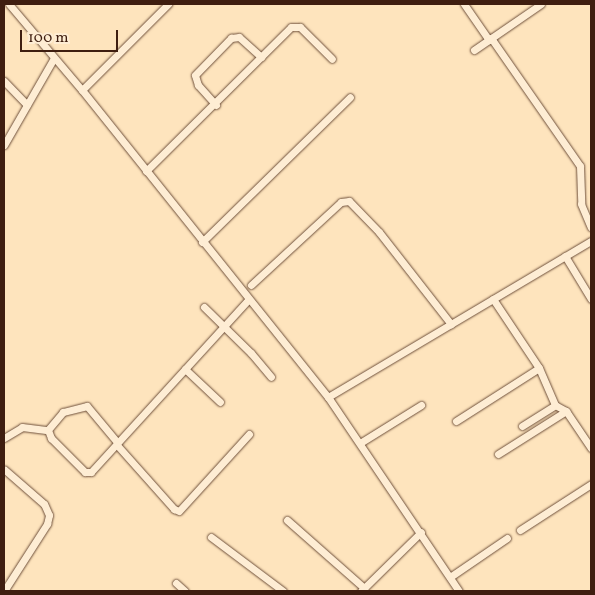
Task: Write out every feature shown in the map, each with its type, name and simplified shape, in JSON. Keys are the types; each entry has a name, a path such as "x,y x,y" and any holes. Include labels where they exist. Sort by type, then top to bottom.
{"street":[{"path":"9,4 82,90 248,300 328,397 422,532 456,590"},
{"path":"82,90 168,4"},
{"path":"464,4 580,166 582,174 578,190 591,227"},
{"path":"474,50 541,4"},
{"path":"146,171 216,105 291,27 297,26 332,59"},
{"path":"216,105 198,85 196,75 230,38 239,37 261,57"},
{"path":"4,145 54,58"},
{"path":"4,80 27,105"},
{"path":"202,242 350,96"},
{"path":"251,285 341,202 349,201 379,232 452,324"},
{"path":"328,397 591,241"},
{"path":"565,256 591,299"},
{"path":"493,299 538,368 555,406 566,410 591,448"},
{"path":"48,430 51,438 87,474 248,300"},
{"path":"204,308 222,328 251,353 271,377"},
{"path":"456,421 538,368"},
{"path":"185,369 220,402"},
{"path":"360,443 421,405"},
{"path":"48,430 63,412 87,406 174,510 179,511 249,434"},
{"path":"522,426 555,406"},
{"path":"498,454 566,410"},
{"path":"4,438 22,428 48,430"},
{"path":"4,591 43,531 49,515 42,501 5,470"},
{"path":"520,530 591,484"},
{"path":"287,520 363,590 422,532"},
{"path":"211,538 283,591"},
{"path":"450,577 507,538"},
{"path":"176,583 186,591"}]}
